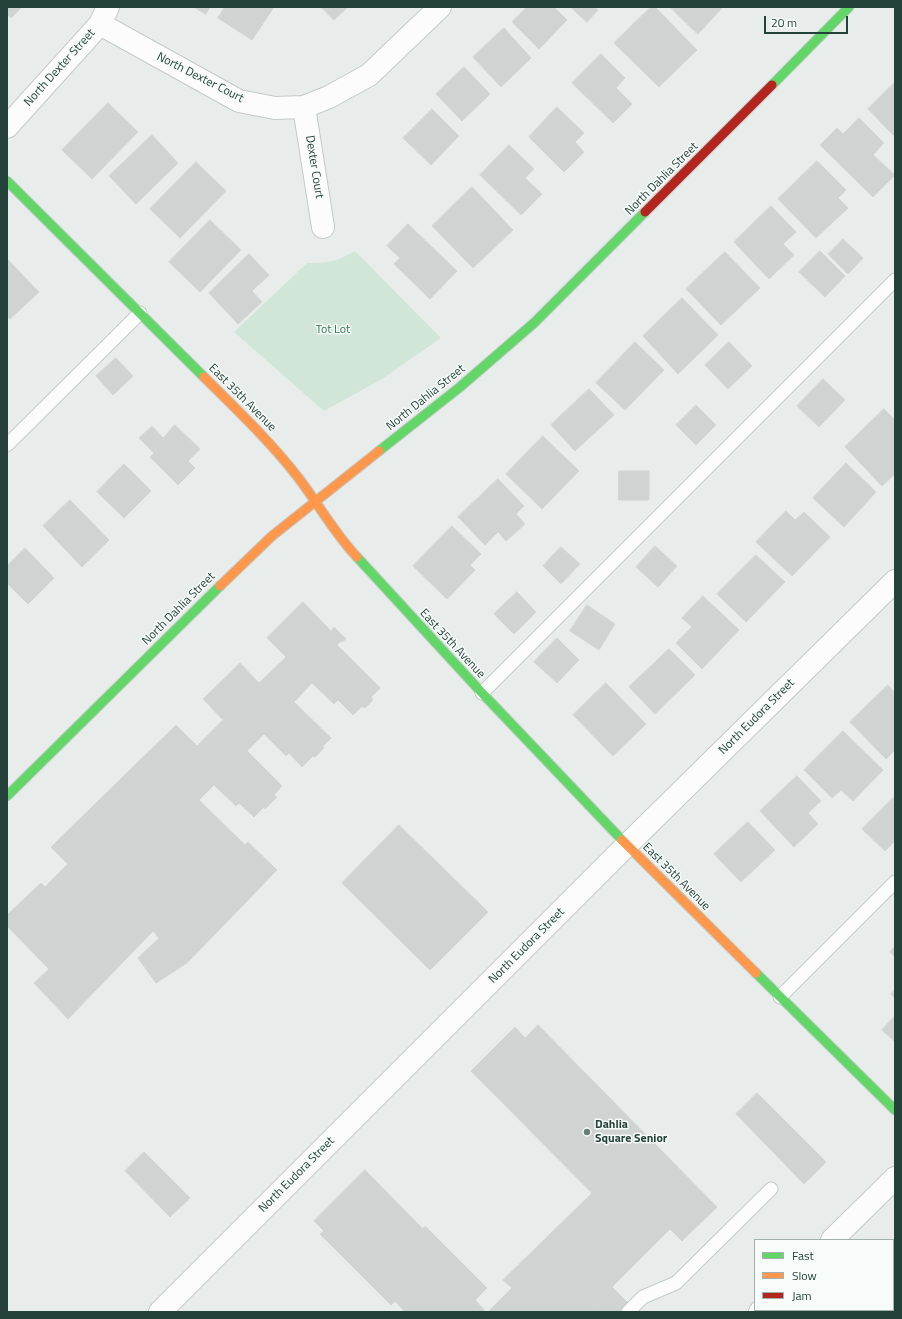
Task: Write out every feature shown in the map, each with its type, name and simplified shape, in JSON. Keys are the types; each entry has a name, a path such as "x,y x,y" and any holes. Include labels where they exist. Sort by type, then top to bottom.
{"street":[{"name":"North Dexter Court","path":"104,16 239,101 275,108 304,107 329,97 369,74 440,7"},
{"name":"North Dahlia Street","path":"7,796 272,536 460,387 534,323 849,7"},
{"name":"North Dexter Street","path":"7,127 104,16"},
{"name":"Dexter Court","path":"304,107 323,227"},
{"name":"East 35th Avenue","path":"7,181 268,441 298,477 356,556 482,693 627,845 895,1110"},
{"name":"North Eudora Street","path":"160,1312 627,845 895,581"},
{"path":"833,1239 895,1178"}],"lane":[{"path":"482,693 895,280"},
{"path":"7,445 140,313"},
{"path":"780,996 895,882"},
{"path":"628,1312 643,1297 676,1284 771,1190"}],"green space":[{"name":"Tot Lot","path":"355,251 441,338 382,379 324,411 234,332 307,263 332,261 342,258"}],"building":[{"path":"7,7 22,7 11,18 7,14"},
{"path":"194,7 210,7 206,14"},
{"path":"225,7 274,7 252,40 218,18"},
{"path":"321,7 348,7 334,20"},
{"path":"527,7 554,7 567,20 539,49 512,22"},
{"path":"571,7 595,7 598,10 587,22"},
{"path":"651,7 655,7 697,50 659,87 614,43"},
{"path":"670,7 723,7 698,34"},
{"path":"504,28 531,58 501,87 473,57"},
{"path":"601,54 625,78 616,88 632,104 613,123 572,83"},
{"path":"464,67 490,94 462,121 436,94"},
{"path":"895,82 895,134 893,135 868,109"},
{"path":"108,103 138,132 92,179 62,150"},
{"path":"557,107 584,133 575,142 584,152 564,172 529,137"},
{"path":"432,109 459,136 431,165 403,138"},
{"path":"859,118 884,143 873,155 895,175 873,197 820,145 837,128 843,134"},
{"path":"152,135 178,163 136,204 109,176"},
{"path":"509,145 534,169 525,178 542,194 521,215 480,175"},
{"path":"817,161 846,190 838,198 848,208 816,238 778,199"},
{"path":"196,162 226,191 180,238 150,209"},
{"path":"472,187 513,230 473,268 432,226"},
{"path":"771,206 796,232 783,244 794,255 769,279 734,242"},
{"path":"210,220 241,250 200,292 169,262"},
{"path":"408,224 457,271 430,299 394,264 400,258 387,246"},
{"path":"843,239 863,258 848,274 828,254"},
{"path":"820,251 845,276 825,297 799,272"},
{"path":"725,252 760,288 721,325 686,289"},
{"path":"249,254 269,275 252,291 262,302 238,324 209,293"},
{"path":"7,259 39,292 10,319 7,316"},
{"path":"682,298 718,335 678,374 643,336"},
{"path":"635,342 664,370 625,410 596,383"},
{"path":"729,342 752,366 728,389 705,365"},
{"path":"116,358 133,376 113,395 96,376"},
{"path":"823,379 845,400 819,427 797,406"},
{"path":"589,389 614,415 575,451 551,425"},
{"path":"696,405 716,425 696,445 676,425"},
{"path":"884,409 895,420 895,474 882,486 845,447"},
{"path":"175,425 200,449 188,461 195,468 178,485 150,457 154,453 139,438 152,426 163,438"},
{"path":"543,436 579,471 542,509 506,474"},
{"path":"846,463 876,492 844,527 813,498"},
{"path":"124,464 151,491 124,518 97,492"},
{"path":"619,471 649,471 649,500 619,500"},
{"path":"498,479 524,506 516,514 525,524 506,541 498,532 485,545 458,517"},
{"path":"70,500 109,540 82,567 43,526"},
{"path":"786,511 795,520 804,512 830,537 792,576 756,542"},
{"path":"452,526 481,554 470,565 475,570 447,599 413,566"},
{"path":"655,546 677,566 658,587 636,567"},
{"path":"561,547 580,564 561,584 543,566"},
{"path":"25,548 54,578 28,604 7,583 7,566"},
{"path":"756,555 785,582 746,622 717,594"},
{"path":"517,592 536,612 514,634 494,614"},
{"path":"703,596 739,630 702,669 676,643 692,627 682,618"},
{"path":"303,602 331,631 334,627 346,639 337,645 380,688 371,697 373,700 365,708 362,706 353,715 338,700 334,704 312,683 294,702 331,738 315,757 313,756 302,767 289,753 286,756 264,734 247,751 282,786 274,795 277,797 254,817 239,803 236,806 214,785 199,800 245,845 248,842 277,870 187,963 156,983 138,958 159,938 153,931 68,1019 34,983 49,969 7,926 7,915 41,883 45,887 68,864 51,847 176,725 197,746 223,720 203,699 240,663 259,683 286,657 267,638"},
{"path":"587,605 615,624 599,650 570,631"},
{"path":"557,638 579,660 557,683 534,662"},
{"path":"669,649 695,675 655,714 629,687"},
{"path":"606,683 646,724 613,756 573,715"},
{"path":"888,685 895,693 895,750 886,759 850,722"},
{"path":"843,731 883,770 853,801 841,790 832,798 804,770"},
{"path":"797,776 821,801 808,813 818,824 794,847 760,811"},
{"path":"895,796 895,841 885,851 862,829"},
{"path":"748,822 775,850 741,882 714,854"},
{"path":"399,825 488,912 430,970 342,883"},
{"path":"895,946 895,957 890,952"},
{"path":"895,990 895,998 891,994"},
{"path":"895,1016 895,1042 882,1030"},
{"name":"Dahlia Square Senior","path":"538,1025 717,1207 682,1241 670,1229 587,1312 488,1312 512,1288 503,1280 592,1193 471,1071 515,1027 525,1038"},
{"path":"757,1093 826,1162 804,1184 736,1114"},
{"path":"144,1152 190,1198 170,1217 125,1171"},
{"path":"365,1170 423,1229 425,1226 487,1288 475,1300 486,1312 405,1312 395,1301 391,1305 320,1234 324,1231 314,1221"},
{"path":"895,1240 895,1308 894,1307"},
{"path":"612,1287 637,1312 588,1311"}],"traffic: fast":[{"path":"772,85 849,7"},
{"path":"7,181 204,377"},
{"path":"379,451 460,387 534,323 645,212"},
{"path":"357,557 482,693 622,840"},
{"path":"7,796 220,586"},
{"path":"756,973 895,1110"}],"traffic: slow":[{"path":"204,377 275,450 305,486 333,528 357,557"},
{"path":"220,586 272,536 379,451"},
{"path":"622,840 756,973"}],"traffic: jam":[{"path":"645,212 772,85"}],"place":[{"name":"Dahlia Square Senior","path":"587,1132"}]}
